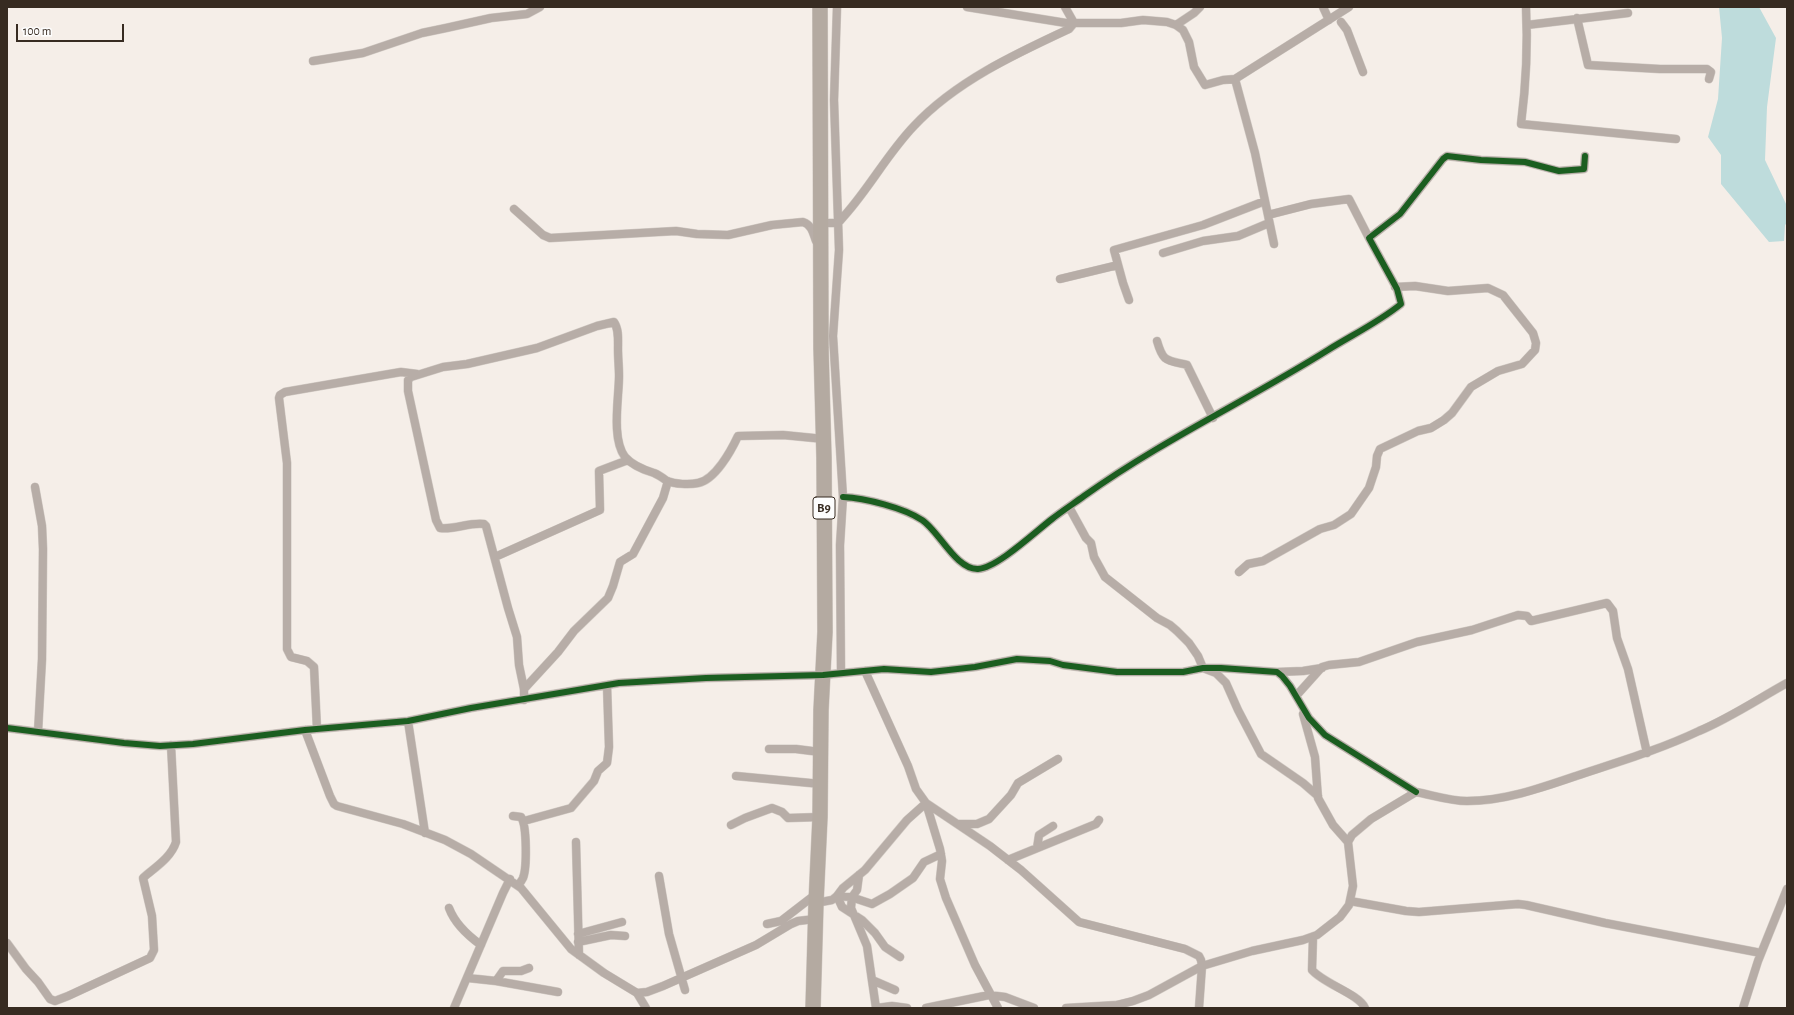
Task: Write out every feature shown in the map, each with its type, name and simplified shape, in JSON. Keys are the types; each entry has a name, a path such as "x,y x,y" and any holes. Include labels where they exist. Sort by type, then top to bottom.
{"highway":[{"name":"B9","path":"813,1008 825,632 824,439 821,348 822,223 820,7"}],"street":[{"path":"313,61 363,53 422,34 491,18 523,15 540,7"},
{"path":"837,7 834,100 839,250 833,336 843,497 840,545 841,674"},
{"path":"967,7 1074,24 1143,20 1167,22 1176,25 1183,30 1189,42 1194,67 1205,85 1223,80 1235,79 1350,7"},
{"path":"1065,7 1074,24"},
{"path":"1176,25 1194,14 1200,7"},
{"path":"1323,7 1329,19 1341,22"},
{"path":"1526,7 1527,25 1525,94 1521,124 1676,139"},
{"path":"1527,25 1628,12"},
{"path":"1338,14 1341,22 1348,30 1363,72"},
{"path":"1577,18 1588,65 1660,69 1707,69 1711,72 1710,80"},
{"path":"822,223 838,223 858,201 874,176 908,133 930,111 972,80 1069,29 1074,24"},
{"path":"1235,79 1249,130 1274,244"},
{"path":"1369,238 1400,214 1443,158 1447,156 1481,160 1526,162 1559,171 1584,169 1585,156"},
{"path":"843,497 873,502 916,516 932,528 953,554 965,565 978,568 987,566 1010,553 1069,507 1121,470 1308,363 1397,308 1401,304 1395,287 1349,198 1311,204 1269,219 1238,236 1203,241 1162,253"},
{"path":"1130,300 1123,283 1114,250 1203,225 1265,201"},
{"path":"514,209 543,235 550,238 676,231 697,234 728,235 772,225 803,222 812,230 821,255"},
{"path":"1060,279 1118,265"},
{"path":"1238,572 1248,564 1262,561 1320,529 1334,524 1351,514 1369,488 1380,449 1418,431 1431,428 1444,420 1452,413 1471,387 1492,374 1522,364 1534,350 1536,343 1533,334 1503,295 1494,290 1488,288 1448,291 1415,286 1395,287"},
{"path":"524,700 524,689 519,666 517,637 488,530 484,524 478,523 440,528 436,520 408,391 408,380 411,377 418,374 537,348 597,326 614,322 618,330 619,376 617,422 622,452 628,460 641,468 659,475 668,481 693,484 709,478 729,454 738,436 783,436 824,439"},
{"path":"1157,341 1162,356 1170,361 1187,366 1213,418"},
{"path":"317,728 314,667 307,661 291,658 287,649 287,469 286,439 279,398 280,395 285,392 378,375 401,372 418,374"},
{"path":"495,557 600,510 600,471 628,460"},
{"path":"524,689 558,652 574,631 608,598 620,562 633,554 663,498 668,481"},
{"path":"35,487 42,526 43,544 43,633 38,732"},
{"path":"1069,507 1086,538 1091,543 1094,557 1105,577 1157,618 1170,625 1177,631 1189,643 1198,656 1202,668"},
{"path":"7,728 124,743 172,745 193,744 317,728 408,721 471,708 607,685 706,678 823,675 890,669 922,672 944,671 1017,660 1050,661 1063,665 1118,672 1183,672 1202,668 1232,668 1277,672 1303,671 1322,668 1329,665 1359,662 1407,645 1472,630 1518,615 1527,616 1531,621 1607,603 1612,612 1618,642 1628,669 1647,753"},
{"path":"1202,668 1216,673 1226,683 1260,754 1318,796"},
{"path":"1296,696 1322,668"},
{"path":"865,672 908,766 916,789 926,803 941,854 942,861 940,879 946,898 989,995 998,1008"},
{"path":"1277,672 1286,680 1315,727 1325,735 1416,792 1461,801 1479,801 1507,796 1548,785 1647,753 1711,726 1787,683"},
{"path":"524,821 571,808 594,781 598,771 607,763 609,747 607,685"},
{"path":"1067,1008 1117,1005 1133,1001 1156,991 1202,966 1252,951 1313,937 1324,930 1346,909 1350,901 1353,882 1348,842 1328,816 1318,796 1315,757 1302,707"},
{"path":"408,721 425,833"},
{"path":"305,730 334,804 384,818 458,847 510,880 530,896 562,938 579,955 637,993 646,1008"},
{"path":"7,943 50,998 55,1001 150,958 154,950 152,916 143,878 164,859 173,849 176,842 172,745"},
{"path":"769,749 796,749 820,752"},
{"path":"957,824 977,824 989,819 1011,794 1018,783 1058,759"},
{"path":"736,776 821,784"},
{"path":"1348,842 1352,835 1362,825 1416,792"},
{"path":"926,803 1008,860 1040,886 1079,922 1185,949 1198,956 1201,960 1202,966 1199,1008"},
{"path":"767,924 780,921 816,898 832,900 843,888 859,875 907,820 926,803"},
{"path":"731,826 745,818 772,808 782,812 788,818 820,817"},
{"path":"514,816 521,817 524,821 526,860 524,878 518,886"},
{"path":"1008,860 1096,824 1099,820"},
{"path":"1037,848 1039,835 1053,826"},
{"path":"576,842 579,955"},
{"path":"837,896 852,897 872,904 913,878 924,862 941,854"},
{"path":"859,875 857,890 852,897 852,914 867,946 876,1008 892,1006 907,1008"},
{"path":"659,876 669,934 685,990"},
{"path":"454,1008 510,880"},
{"path":"1742,1008 1761,953 1787,889"},
{"path":"837,896 842,907 871,929 885,947 900,957"},
{"path":"1350,901 1419,912 1526,904 1605,923 1761,953"},
{"path":"449,908 452,916 461,928 482,945"},
{"path":"637,993 648,992 756,945 791,924 804,920 815,919"},
{"path":"578,938 622,922"},
{"path":"578,938 611,935 625,936"},
{"path":"1313,937 1312,970 1321,978 1357,999 1364,1008"},
{"path":"496,981 503,971 521,971 529,968"},
{"path":"468,978 496,981 558,992"},
{"path":"872,980 895,990"},
{"path":"926,1008 989,995 1006,997 1034,1008"}],"water":[{"path":"1719,7 1759,7 1776,38 1767,107 1765,160 1787,206 1787,223 1785,225 1784,241 1769,242 1721,184 1721,155 1708,137 1718,99 1722,38"}],"cycle path":[{"path":"843,497 862,499 884,504 905,511 922,520 935,532 955,557 970,568 978,569 995,563 1060,513 1113,476 1143,457 1384,317 1401,304 1397,289 1369,238 1400,214 1443,159 1447,156 1481,160 1525,162 1559,171 1584,169 1585,156"},
{"path":"7,728 124,743 160,746 193,744 305,730 408,721 471,708 619,683 706,678 823,675 884,669 931,672 975,667 1017,659 1050,661 1063,665 1117,672 1183,672 1203,668 1221,668 1277,672 1290,686 1309,718 1325,735 1416,792"}]}
